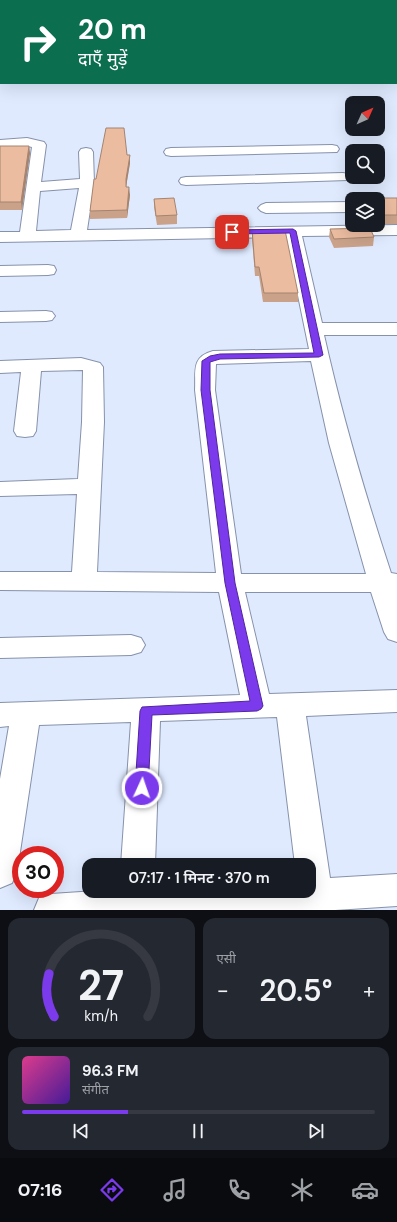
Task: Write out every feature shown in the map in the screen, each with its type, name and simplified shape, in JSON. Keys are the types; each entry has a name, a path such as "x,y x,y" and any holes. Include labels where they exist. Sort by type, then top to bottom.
{"street":[{"path":"0,144 32,142 39,145 27,236"},
{"path":"171,152 330,145 349,192"},
{"path":"78,235 87,183 86,152"},
{"path":"186,181 345,193"},
{"path":"34,187 87,183"},
{"path":"266,208 345,194"},
{"path":"0,237 293,231 345,228"},
{"path":"385,230 396,232"},
{"path":"293,231 319,355 346,463 389,582 397,632"},
{"path":"0,271 48,270"},
{"path":"0,317 46,316"},
{"path":"314,329 397,329"},
{"path":"257,706 230,583 206,390 206,361 213,357 220,356 319,355"},
{"path":"0,366 80,364 93,367 93,422 84,580"},
{"path":"25,431 32,365"},
{"path":"0,489 89,486"},
{"path":"0,581 84,580 230,583 389,582"},
{"path":"0,648 131,645"},
{"path":"0,872 13,715 397,702"},
{"path":"290,705 317,902"},
{"path":"138,858 146,711"},
{"path":"51,910 136,902 317,902 397,890"}],"building":[{"path":"106,128 124,128 127,155 130,155 126,179 126,187 129,187 127,210 90,211 94,179 96,179"},
{"path":"0,146 29,146 21,202 0,202"},
{"path":"174,198 177,215 156,216 154,199"},
{"path":"385,198 397,198 397,215 385,215"},
{"path":"330,229 345,229 345,232 372,232 374,237 334,239"},
{"path":"252,230 285,230 298,293 264,293 259,267 255,267"}],"route":[{"path":"142,788 146,711 257,706 230,583 206,390 206,361 213,357 220,356 319,355 293,231 232,232"}]}
